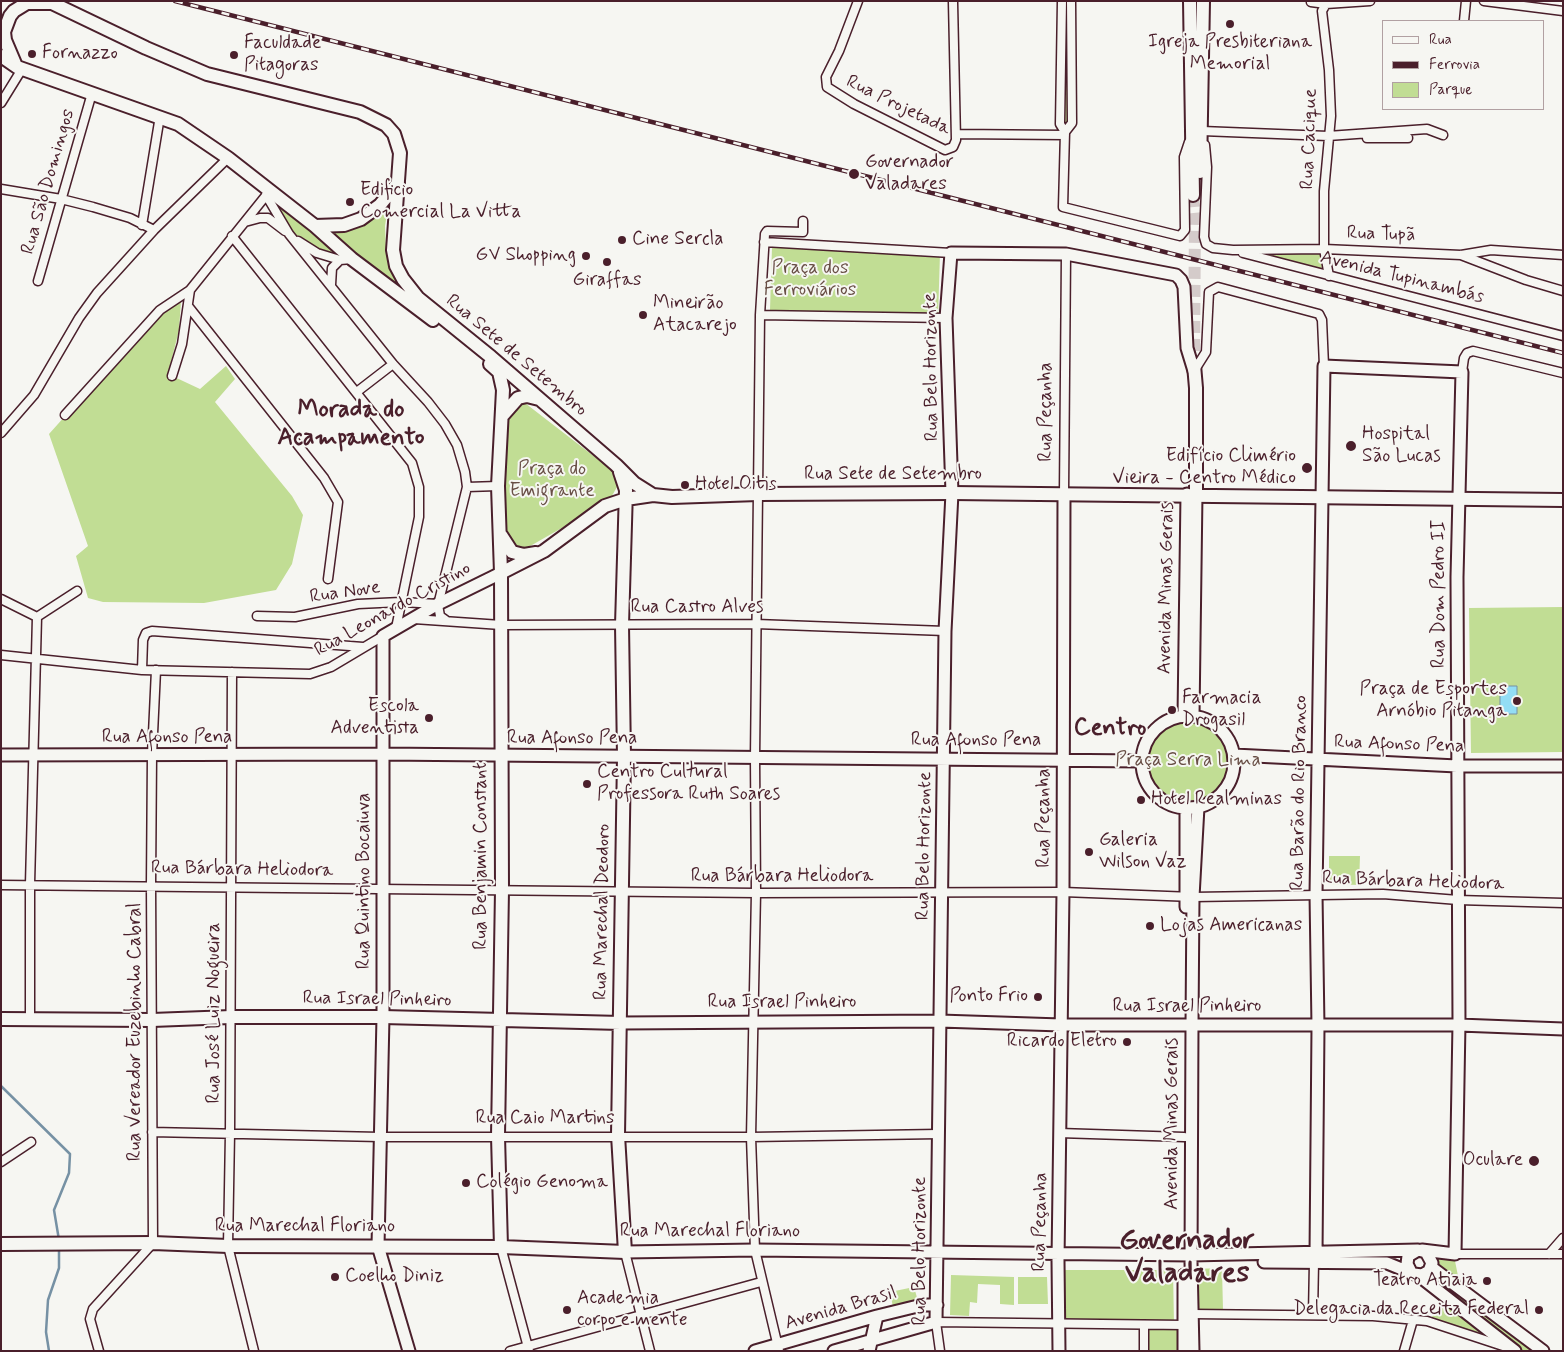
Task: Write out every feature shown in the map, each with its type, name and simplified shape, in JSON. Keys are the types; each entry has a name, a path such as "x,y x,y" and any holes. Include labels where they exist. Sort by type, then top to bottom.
{"main road":[{"path":"1190,1 1198,136"},
{"path":"1196,195 1203,1"},
{"path":"10,63 4,32 10,16 14,10 27,3 50,2"},
{"name":"Rua Sete de Setembro","path":"50,2 146,48 207,74 360,112 379,120 390,129 398,143 400,153 393,250 396,266 403,279 418,298 541,400 634,482 653,495 672,497 758,494 1192,494 1321,498 1563,500"},
{"name":"Rua Sete de Setembro","path":"10,63 160,116 185,128 228,158 268,193 315,226 346,260 488,362"},
{"path":"315,226 344,225 361,219 380,205 398,183"},
{"name":"Rua Benjamin Constant","path":"488,362 497,370 500,378 502,415 498,486 501,573 502,890 498,1136 502,1247"},
{"name":"Avenida Minas Gerais","path":"1192,494 1196,388 1194,368"},
{"path":"502,415 520,397 527,396 541,400"},
{"path":"616,465 624,480 626,499 653,495"},
{"name":"Rua Leonardo Cristino","path":"501,573 544,551 605,506 626,499"},
{"name":"Rua Marechal Deodoro","path":"625,1252 618,1135 624,757 622,625 626,499"},
{"path":"498,523 501,536 512,552 524,555 544,551"},
{"name":"Rua Israel Pinheiro","path":"1,1019 152,1020 231,1017 383,1017 500,1021 621,1022"},
{"name":"Rua Marechal Floriano","path":"1,1244 153,1243 228,1246 502,1247 625,1252"}],"street":[{"name":"Rua Projetada","path":"858,1 839,52 826,77 826,84 831,91 945,150 952,147 956,134"},
{"path":"953,1 956,134 1065,133"},
{"path":"1062,1 1060,124 1065,133 1063,207 1177,237 1183,234 1185,228 1184,157 1198,136 1328,136 1427,129 1443,135"},
{"path":"1065,133 1072,123 1071,1"},
{"path":"1311,2 1326,4 1370,1"},
{"path":"1464,20 1466,1"},
{"path":"1484,1 1563,11"},
{"name":"Rua Cacique","path":"1326,4 1322,11 1329,70 1330,116 1324,191 1324,249 1329,276"},
{"path":"1,102 10,63"},
{"name":"Rua São Domingos","path":"38,280 92,93"},
{"path":"142,225 160,116"},
{"path":"1338,135 1348,138 1408,138"},
{"name":"Rua Tupã","path":"1198,136 1207,155 1204,237 1206,244 1213,248 1233,250 1324,249 1461,255 1491,250 1563,255"},
{"path":"1,433 34,395 88,304 154,230 228,158"},
{"path":"1,189 61,199 116,214 154,230"},
{"path":"65,415 160,310 190,290 268,193 289,234 393,364 445,424 456,445 465,472 467,487 438,604 440,616 448,622"},
{"path":"245,222 268,218 313,251 346,260"},
{"path":"777,1348 755,1250 751,1137 755,1022 755,758 760,315 764,242 767,231 803,232 802,221"},
{"path":"232,236 358,392 412,462 418,476 418,517 396,628"},
{"path":"764,242 950,252 1066,254"},
{"name":"Avenida Tupinambás","path":"1233,250 1563,336"},
{"name":"Rua Belo Horizonte","path":"940,1351 936,1322 945,631 952,493 946,318 950,252"},
{"name":"Avenida Minas Gerais","path":"1066,254 1176,275 1184,287 1187,348 1194,368"},
{"name":"Rua Peçanha","path":"1059,1351 1058,1258 1063,892 1062,759 1066,254"},
{"path":"1461,255 1526,280 1563,291"},
{"path":"332,287 330,273 334,265 346,260"},
{"name":"Rua Barão do Rio Branco","path":"1194,368 1206,352 1209,295 1212,289 1223,287 1313,311 1322,317 1324,366 1317,760 1316,894 1318,1027 1313,1315"},
{"path":"172,376 182,344 190,290"},
{"path":"188,306 324,478 338,502 328,579"},
{"path":"760,315 946,318"},
{"path":"1324,366 1462,372 1464,358 1467,353 1473,351 1563,373"},
{"path":"358,392 393,364"},
{"name":"Rua Dom Pedro II","path":"1456,1254 1459,1025 1457,766 1462,372"},
{"path":"467,487 498,486"},
{"name":"Avenida Minas Gerais","path":"1188,716 1192,494"},
{"name":"Rua Leonardo Cristino","path":"1,655 36,661 142,670 317,673 438,604 501,573"},
{"path":"37,617 77,591"},
{"path":"1,599 37,617"},
{"name":"Rua Nove","path":"257,616 295,617 358,604 401,602 438,604"},
{"path":"30,1019 30,884 37,617"},
{"name":"Rua Castro Alves","path":"414,619 501,624 756,624 945,631"},
{"path":"142,670 143,640 146,634 152,631 363,647"},
{"name":"Rua Quintino Bocaiuva","path":"382,636 383,1017 378,1246 409,1351"},
{"name":"Rua Vereador Euzebinho Cabral","path":"153,1243 151,885 152,755 156,670"},
{"name":"Rua José Luiz Nogueira","path":"232,672 228,1246 254,1351"},
{"path":"1188,716 1208,720 1220,728 1230,741 1234,756 1234,769 1230,782 1222,794 1211,802 1192,808 1169,803 1154,793 1145,778 1142,761 1149,736 1157,727 1168,720 1188,716"},
{"name":"Rua Afonso Pena","path":"1,755 382,754 501,757 1062,759 1142,761"},
{"name":"Rua Afonso Pena","path":"1234,756 1457,766 1563,766"},
{"name":"Avenida Minas Gerais","path":"1184,1351 1187,1258 1189,897 1192,808"},
{"name":"Rua Bárbara Heliodora","path":"1,885 151,885 756,893 942,894 1063,892 1189,897 1383,894 1458,900 1563,904"},
{"name":"Rua Israel Pinheiro","path":"621,1022 940,1021 1060,1025 1318,1027 1459,1025 1563,1029"},
{"name":"Avenida Minas Gerais","path":"1188,1025 1184,1136 1187,1258 1193,1351"},
{"name":"Rua Caio Martins","path":"152,1132 380,1136 618,1135 751,1137 939,1134"},
{"path":"1059,1133 1184,1136"},
{"path":"1,1162 31,1142"},
{"path":"1549,1254 1563,1238"},
{"path":"99,1351 90,1319 93,1308 153,1243"},
{"name":"Rua Benjamin Constant","path":"502,1247 529,1348"},
{"name":"Rua Marechal Floriano","path":"625,1252 755,1250 1058,1258 1315,1258 1387,1263 1414,1273"},
{"path":"1414,1273 1426,1273 1431,1267 1430,1255 1420,1250 1408,1256 1407,1264 1414,1273 1514,1351"},
{"name":"Rua Marechal Floriano","path":"1315,1258 1420,1250 1456,1254 1563,1254"},
{"name":"Rua Marechal Deodoro","path":"625,1252 650,1351"},
{"path":"1431,1267 1530,1346 1544,1351"},
{"path":"510,1351 529,1348 641,1314 761,1282"},
{"name":"Avenida Brasil","path":"755,1351 777,1348 877,1316 922,1305 937,1306"},
{"path":"1192,1314 1373,1316 1413,1320 1447,1326 1514,1351"},
{"path":"870,1345 877,1316"},
{"path":"1404,1351 1413,1320"},
{"path":"834,1351 870,1345 936,1322 1184,1325"},
{"path":"1144,1325 1144,1351"}],"green space":[{"path":"1064,1 1069,1 1067,124 1064,124 1062,120"},
{"path":"389,200 385,226 386,249 399,289 325,231"},
{"path":"276,202 339,254 309,246 290,232"},
{"name":"Praça dos Ferroviários","path":"772,247 940,254 938,317 770,310"},
{"path":"1321,251 1322,272 1245,252"},
{"path":"181,301 179,330 168,374 200,389 226,366 235,379 215,402 292,496 303,515 292,564 276,590 204,603 103,602 88,598 76,556 88,546 49,434 160,310"},
{"name":"Praça do Emigrante","path":"525,403 613,471 617,478 617,487 609,501 525,549 512,547 507,537 505,523 505,421 515,404"},
{"name":"Praça de Esportes Arnóbio Pitanga","path":"1563,607 1563,752 1471,753 1469,608"},
{"name":"Praça Serra Lima","path":"1180,721 1196,721 1217,732 1228,753 1228,769 1217,790 1196,801 1180,801 1166,795 1154,783 1148,769 1148,753 1154,739 1166,727"},
{"path":"1329,856 1360,856 1359,885 1329,884"},
{"path":"1431,1256 1454,1256 1460,1286 1432,1266"},
{"path":"1222,1268 1223,1310 1196,1311 1195,1269"},
{"path":"1059,1270 1173,1270 1174,1324 1059,1324"},
{"path":"1429,1271 1543,1351 1515,1351 1429,1321 1446,1297 1422,1275"},
{"path":"951,1275 1014,1277 1014,1305 1000,1304 1000,1285 978,1284 977,1303 970,1302 969,1316 950,1315"},
{"path":"1018,1277 1047,1277 1048,1304 1018,1304"},
{"path":"914,1287 918,1301 893,1307 890,1292"},
{"path":"1145,1326 1182,1326 1182,1351 1146,1351"}],"water":[{"path":"1500,686 1517,686 1517,714 1500,714"}],"waterway":[{"path":"1,1086 70,1154 69,1173 54,1210 59,1240"},
{"path":"49,1351 46,1332 48,1300 59,1268 59,1248"}],"tunnel":[{"path":"1193,195 1195,216 1194,365"}],"railway":[{"path":"175,1 1563,353"}],"place":[{"name":"Igreja Presbiteriana Memorial","path":"1230,24"},
{"name":"Fornazzo","path":"32,54"},
{"name":"Faculdade Pitagoras","path":"234,55"},
{"name":"Governador Valadares","path":"854,174"},
{"name":"Edificio Comercial La Vitta","path":"350,202"},
{"name":"Cine Sercla","path":"622,240"},
{"name":"GV Shopping","path":"586,256"},
{"name":"Giraffas","path":"607,262"},
{"name":"Mineirão Atacarejo","path":"643,315"},
{"name":"Hospital São Lucas","path":"1351,446"},
{"name":"Edifício Climério Vieira - Centro Médico","path":"1307,468"},
{"name":"Hotel Oitis","path":"685,485"},
{"name":"Praça de Esportes Arnóbio Pitanga","path":"1517,701"},
{"name":"Farmacia Drogasil","path":"1172,710"},
{"name":"Escola Adventista","path":"429,718"},
{"name":"Centro Cultural Professora Ruth Soares","path":"587,784"},
{"name":"Hotel Realminas","path":"1141,800"},
{"name":"Galeria Wilson Vaz","path":"1089,852"},
{"name":"Lojas Americanas","path":"1150,926"},
{"name":"Ponto Frio","path":"1038,997"},
{"name":"Ricardo Eletro","path":"1127,1042"},
{"name":"Oculare","path":"1534,1161"},
{"name":"Colégio Genoma","path":"466,1183"},
{"name":"Coelho Diniz","path":"335,1277"},
{"name":"Teatro Atiaia","path":"1487,1281"},
{"name":"Academia corpo e mente","path":"567,1310"},
{"name":"Delegacia da Receita Federal","path":"1539,1310"}],"district":[{"name":"Morada do Acampamento","path":"351,425"},
{"name":"Centro","path":"1110,729"},
{"name":"Governador Valadares","path":"1187,1259"}]}
